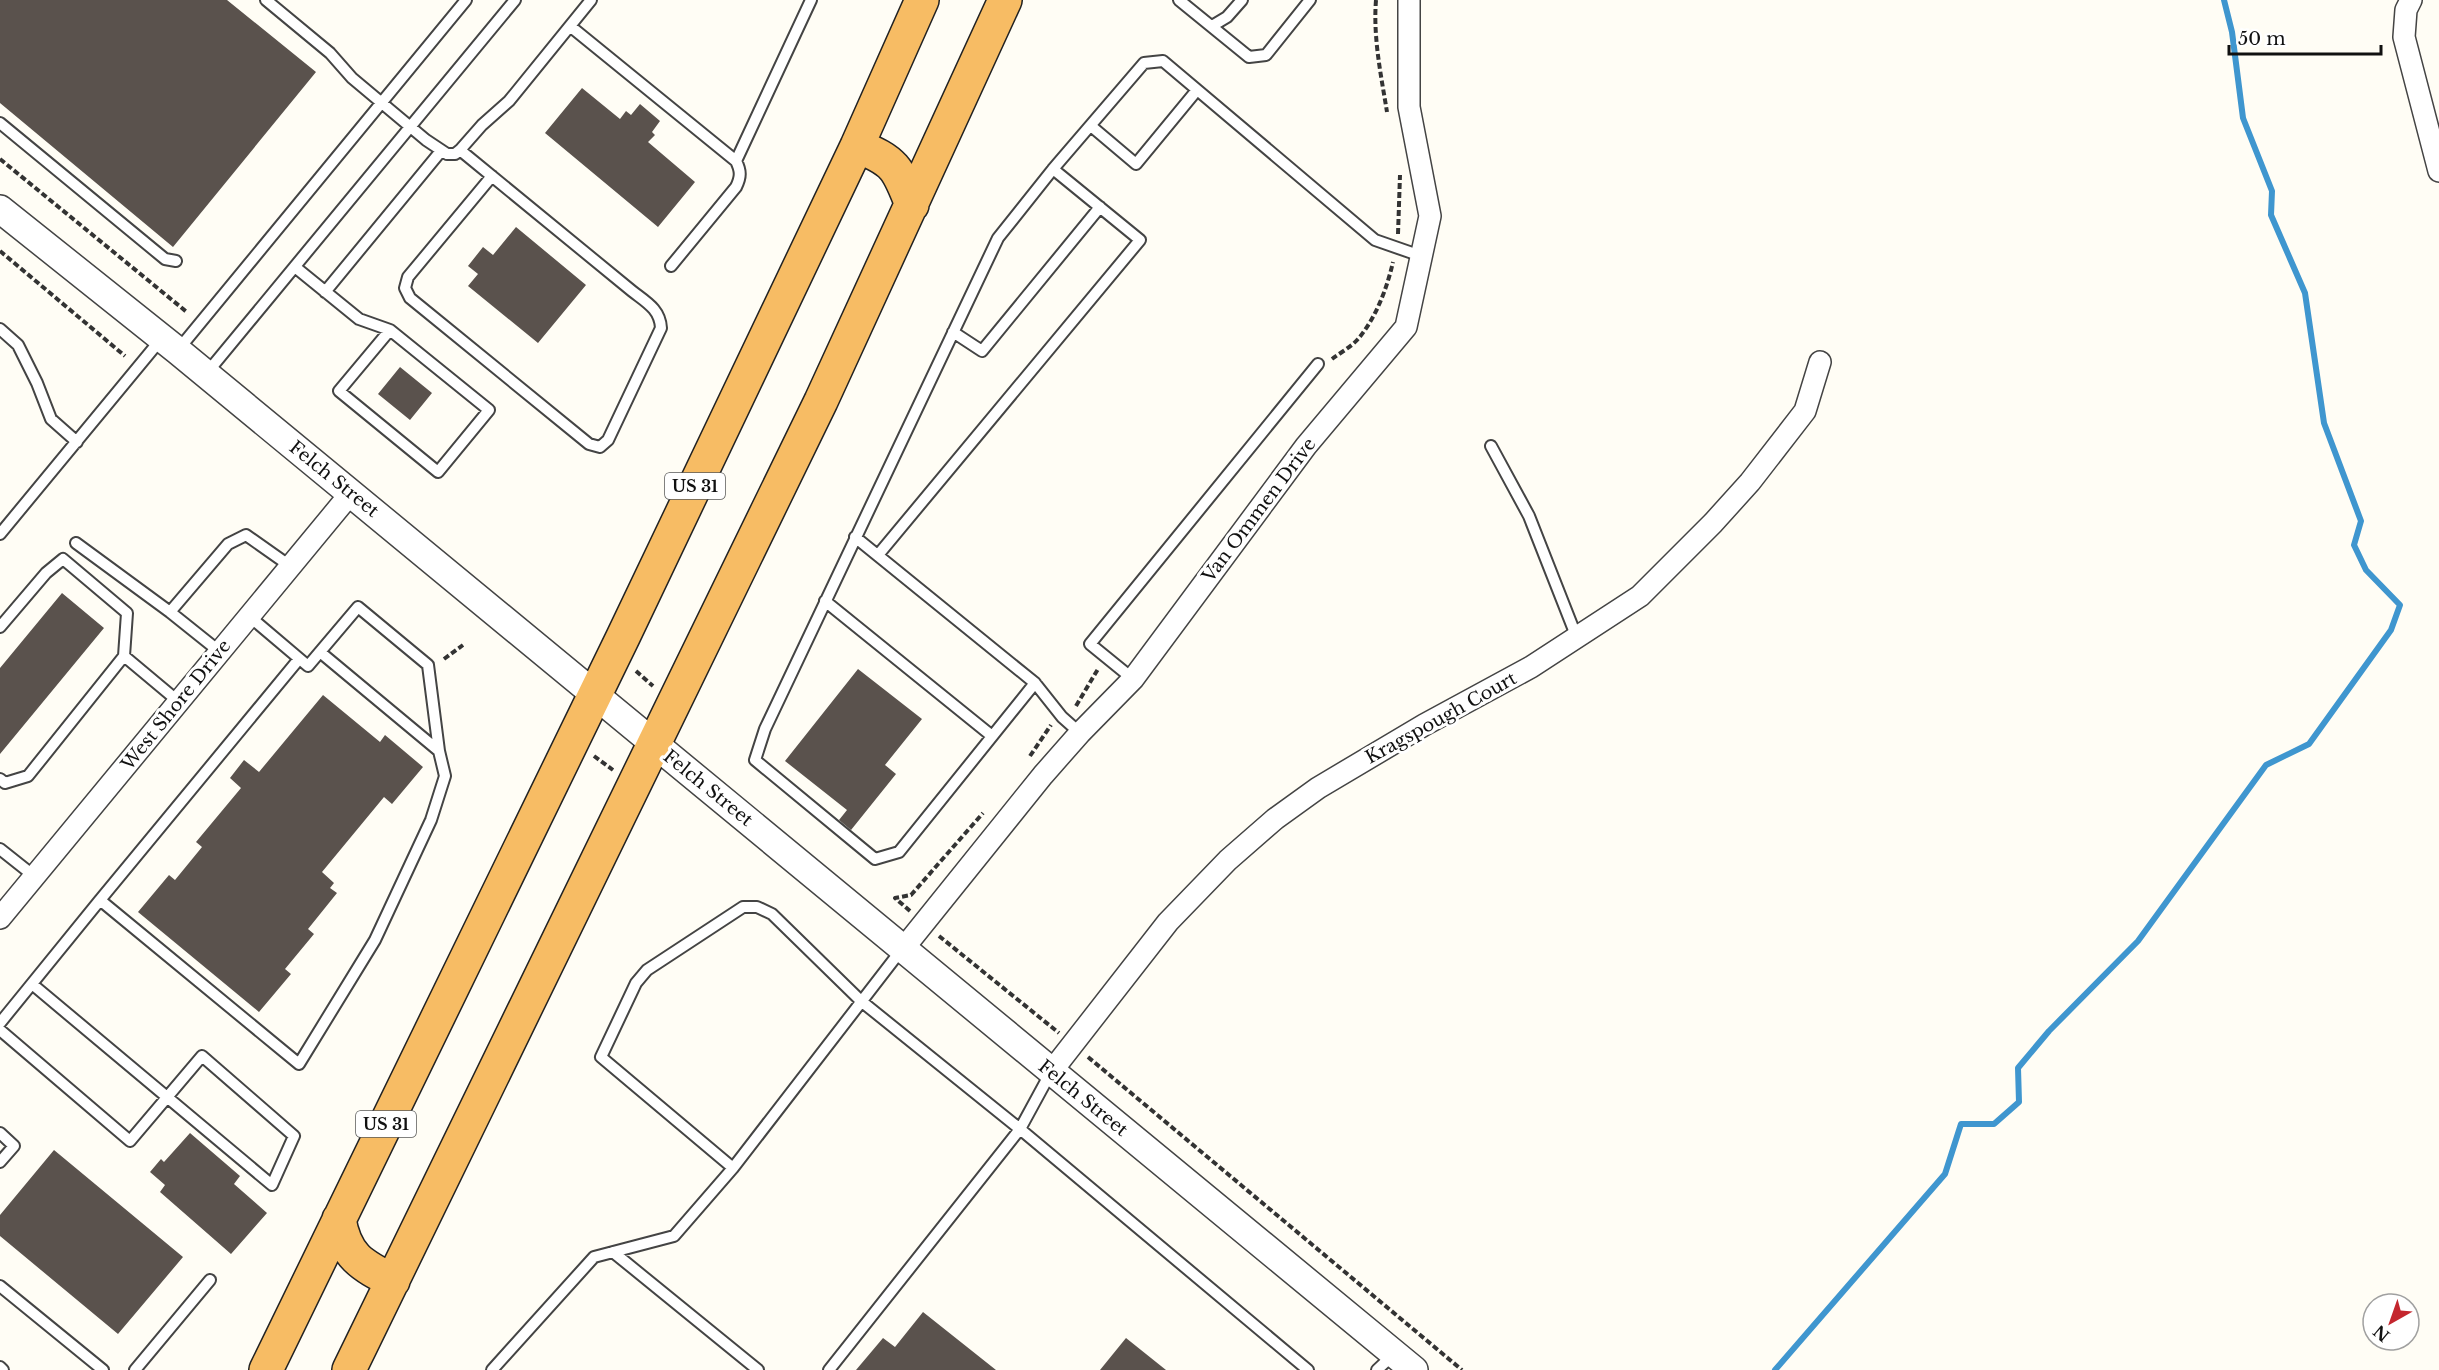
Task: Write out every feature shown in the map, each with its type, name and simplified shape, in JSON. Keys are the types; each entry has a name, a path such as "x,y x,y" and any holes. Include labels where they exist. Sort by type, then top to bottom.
{"highway":[{"name":"US 31","path":"266,1370 595,694 857,146 922,0"},
{"path":"349,1370 821,401 1005,0"},
{"path":"857,146 880,155 892,165 902,177 912,205"},
{"path":"339,1219 347,1248 356,1259 368,1269 393,1281"}],"street":[{"name":"Van Ommen Drive","path":"903,949 1080,733 1133,679 1306,446 1406,327 1430,216 1409,107 1409,0"},
{"path":"2411,0 2406,10 2404,37 2439,171"},
{"name":"Felch Street","path":"0,209 170,344 903,949 1395,1364"},
{"name":"Kragspough Court","path":"1051,1072 1168,922 1228,860 1275,819 1327,782 1432,720 1531,667 1578,639 1640,596 1713,523 1750,482 1805,411 1820,362"},
{"name":"West Shore Drive","path":"0,918 351,493"}],"lane":[{"path":"266,0 330,53 351,78 410,127 441,152 455,154 509,101 591,0"},
{"path":"0,534 77,442 170,344 382,103 466,0"},
{"path":"206,374 515,0"},
{"path":"736,161 811,0"},
{"path":"1179,0 1249,57 1266,55 1310,0"},
{"path":"1212,26 1227,16 1242,0"},
{"path":"570,26 736,161 740,169 740,179 736,187 671,266"},
{"path":"1035,683 899,852 875,859 754,760 765,729 998,238 1053,169 1144,63 1162,61 1375,240 1421,256"},
{"path":"1091,126 1136,164 1197,90"},
{"path":"0,123 165,259 176,261"},
{"path":"460,150 492,176 654,308 661,317 661,328 608,440 600,447 589,444 538,403 411,298 405,288 408,277 492,176"},
{"path":"325,291 441,152"},
{"path":"878,555 1140,240 1053,169"},
{"path":"953,332 982,351 1100,207"},
{"path":"295,267 359,319 390,330 489,410 438,472 339,391 390,330"},
{"path":"0,329 18,345 38,383 51,419 77,442"},
{"path":"1133,679 1090,644 1322,366"},
{"path":"1491,446 1529,516 1578,639"},
{"path":"170,612 228,544 246,535 290,566"},
{"path":"855,537 1035,683 1062,717 1080,733"},
{"path":"76,543 220,652"},
{"path":"0,627 46,573 63,559 127,613 124,656 28,776 5,783 0,779"},
{"path":"825,601 992,736"},
{"path":"100,900 299,1064 375,940 431,820 445,776 439,751 428,665 358,607 308,666 249,616"},
{"path":"320,652 439,751"},
{"path":"124,656 179,702"},
{"path":"0,1023 299,659"},
{"path":"0,849 34,876"},
{"path":"733,1168 601,1057 636,983 647,970 743,907 757,907 772,914 861,1001 1020,1129 1308,1370"},
{"path":"492,1370 594,1257 674,1236 733,1168 903,949"},
{"path":"0,1030 130,1141 167,1097 202,1056 294,1136 272,1185 255,1170 167,1097 32,984"},
{"path":"829,1370 1020,1129 1051,1072"},
{"path":"0,1133 14,1146 0,1162"},
{"path":"613,1252 758,1370"},
{"path":"135,1370 210,1280"},
{"path":"0,1287 103,1370"}],"path":[{"path":"1376,0 1374,17 1389,123"},
{"path":"0,159 188,313"},
{"path":"1322,366 1358,339 1375,313 1389,281 1400,210 1400,170"},
{"path":"0,251 125,356"},
{"path":"444,659 463,645"},
{"path":"1029,758 1052,723 1075,707 1106,656"},
{"path":"636,671 654,686"},
{"path":"594,756 614,770"},
{"path":"986,810 911,895 895,898 1462,1370"}],"building":[{"path":"0,0 227,0 316,72 173,247 0,103"},
{"path":"582,88 620,119 626,111 631,115 640,104 660,121 652,132 655,135 648,142 695,182 658,227 545,133"},
{"path":"516,227 586,285 538,343 468,286 478,274 468,266 483,247 493,255"},
{"path":"400,367 432,393 410,420 378,394"},
{"path":"62,593 104,628 0,754 0,668"},
{"path":"858,669 922,719 885,765 896,774 851,830 839,820 847,810 785,761"},
{"path":"323,695 380,742 385,735 423,767 392,804 384,797 322,872 334,883 330,888 337,893 308,929 314,934 285,969 291,974 259,1012 138,912 169,875 175,880 202,847 196,842 241,788 230,778 244,760 259,772"},
{"path":"190,1133 240,1176 234,1184 267,1213 231,1254 160,1192 165,1185 150,1172 161,1159 164,1162"},
{"path":"54,1150 183,1257 118,1334 0,1236 0,1215"},
{"path":"923,1312 996,1370 856,1370 883,1338 895,1347"},
{"path":"1126,1338 1166,1370 1100,1370"}],"waterway":[{"path":"1775,1370 1945,1174 1961,1124 1994,1124 2019,1102 2018,1068 2049,1031 2138,941 2266,765 2309,744 2391,630 2400,605 2366,570 2354,545 2361,521 2324,423 2305,293 2271,215 2272,191 2243,118 2232,32 2224,0"}]}
